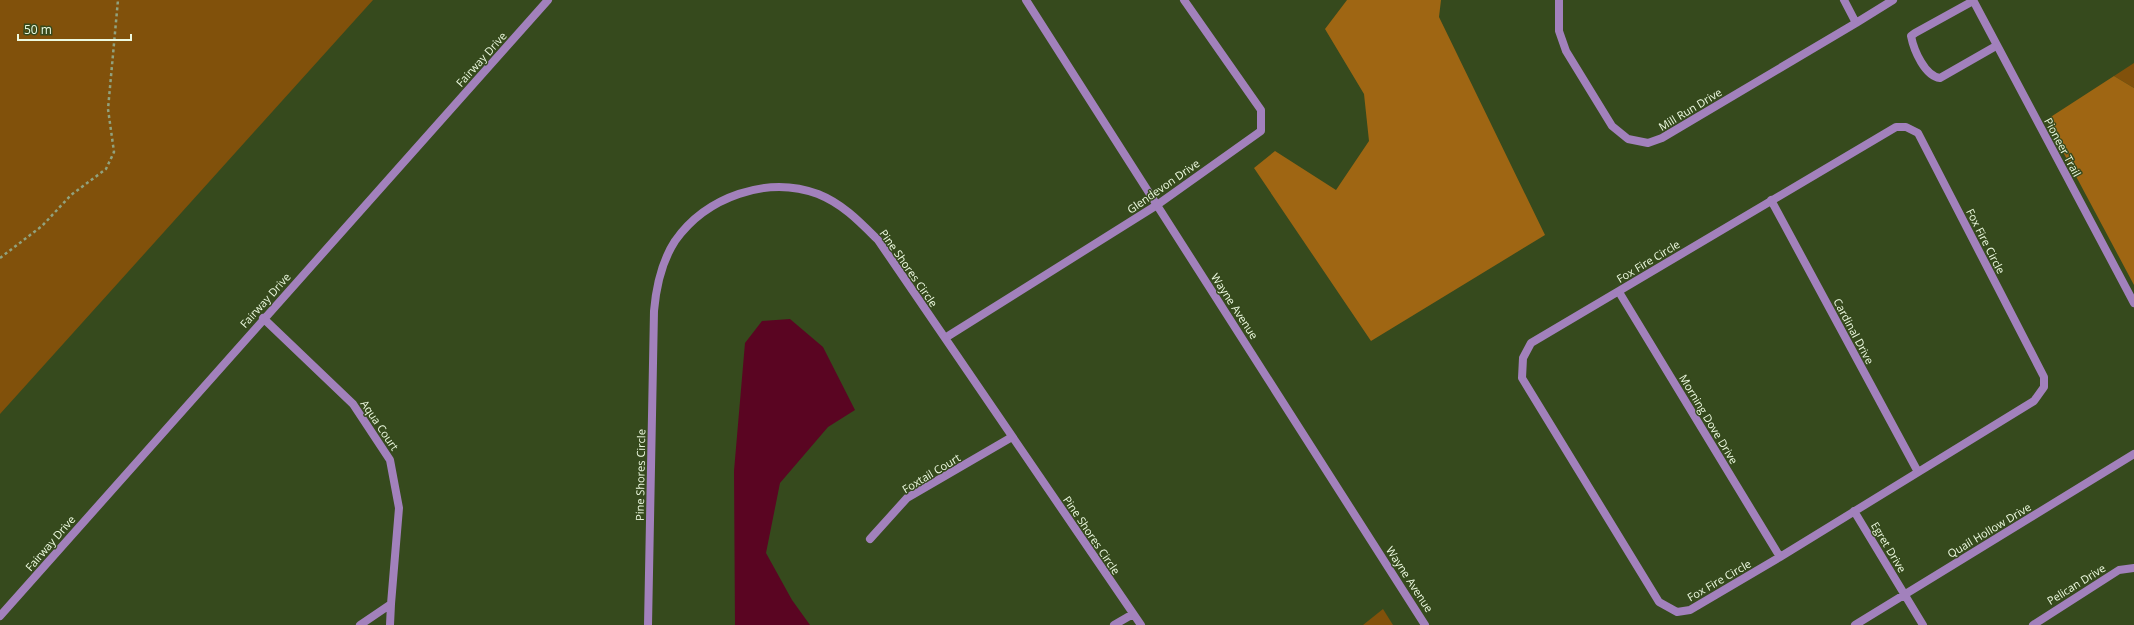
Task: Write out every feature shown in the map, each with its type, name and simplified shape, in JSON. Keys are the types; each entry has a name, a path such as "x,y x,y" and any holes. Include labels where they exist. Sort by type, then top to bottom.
{"street":[{"name":"Fairway Drive","path":"0,616 263,318 548,0"},
{"name":"Wayne Avenue","path":"1026,0 1426,625"},
{"name":"Glendevon Drive","path":"945,338 1157,205 1261,131 1261,110 1184,0"},
{"name":"Mill Run Drive","path":"1559,0 1559,31 1566,51 1612,126 1628,139 1648,143 1662,138 1893,0"},
{"path":"1844,0 1856,23"},
{"path":"1973,1 1915,33 1912,36 1918,54 1928,72 1935,77 1940,78 1996,46"},
{"name":"Pioneer Trail","path":"1973,1 2134,303"},
{"name":"Fox Fire Circle","path":"1896,127 1906,127 1918,133 2044,377 2044,387 2034,401 1780,557 1690,610 1676,612 1659,602 1522,378 1523,358 1531,343 1619,292 1771,200 1896,127"},
{"name":"Pine Shores Circle","path":"648,625 654,311 657,283 675,242 700,214 724,200 756,189 787,188 818,194 846,208 878,240 1141,625"},
{"name":"Cardinal Drive","path":"1771,200 1918,472"},
{"name":"Morning Dove Drive","path":"1619,292 1780,557"},
{"name":"Aqua Court","path":"263,318 353,404 390,460 399,508 390,625"},
{"name":"Foxtail Court","path":"870,539 907,498 1012,437"},
{"name":"Quail Hollow Drive","path":"1855,625 2134,454"},
{"name":"Egret Drive","path":"1854,511 1904,594"},
{"name":"Pelican Drive","path":"2033,625 2119,570 2134,568"},
{"path":"1904,594 1924,625"},
{"path":"360,625 391,604"},
{"path":"1114,625 1133,614"}],"path":[{"path":"0,258 42,226 70,195 106,169 114,152 108,110 118,0"}],"shaded area":[{"path":"0,0 373,0 0,414"},
{"path":"1347,0 1441,0 1439,17 1545,235 1371,341 1254,168 1275,151 1336,190 1369,141 1364,94 1325,29"},
{"path":"2134,63 2134,88 2114,76"},
{"path":"2114,76 2134,88 2134,285 2046,120"},
{"path":"790,319 823,347 855,410 828,427 780,483 766,553 792,600 810,625 735,625 734,471 745,343 762,321"},
{"path":"1383,609 1393,625 1363,625"}]}
